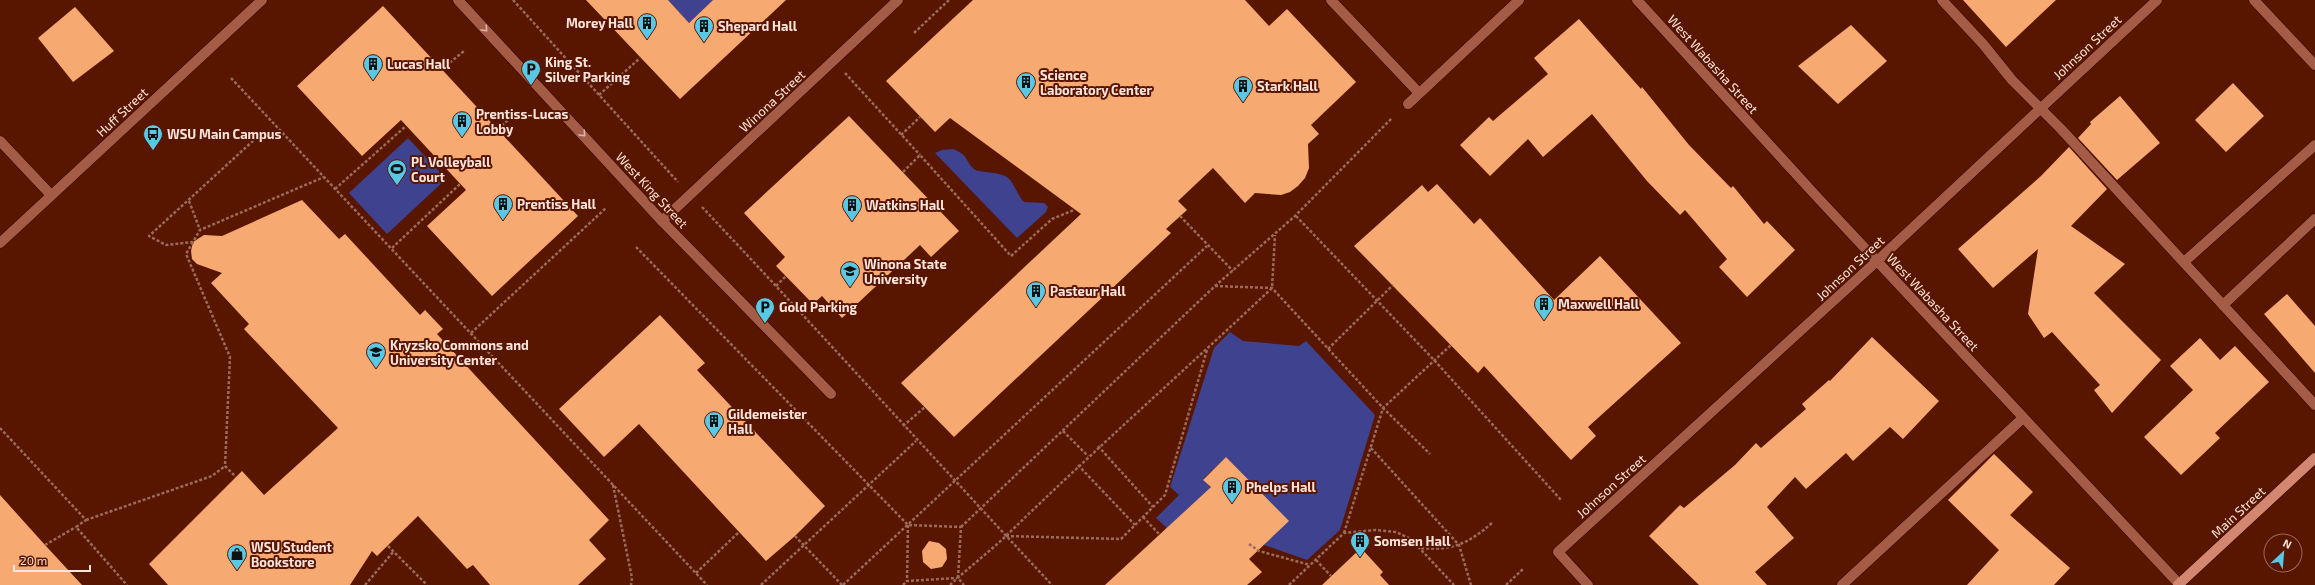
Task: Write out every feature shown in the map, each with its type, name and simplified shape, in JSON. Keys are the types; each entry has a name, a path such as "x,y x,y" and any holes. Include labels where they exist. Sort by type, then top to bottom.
{"main road":[{"name":"Main Street","path":"2179,585 2315,458"}],"street":[{"name":"Huff Street","path":"0,243 262,0"},
{"name":"West King Street","path":"458,0 662,220 831,394"},
{"name":"Winona Street","path":"662,220 898,0"},
{"path":"1332,0 1419,93"},
{"path":"1408,104 1519,0"},
{"name":"West Wabasha Street","path":"1637,0 1877,262 2179,585"},
{"path":"1942,0 1983,44 2012,80 2042,108 2315,405"},
{"name":"Johnson Street","path":"1588,585 1558,552 1877,262 2157,0"},
{"path":"2254,0 2315,64"},
{"path":"0,141 51,195"},
{"path":"2184,262 2315,145"},
{"path":"2223,305 2315,218"},
{"path":"1842,585 2023,418"}],"path":[{"path":"513,0 690,195 857,371 916,441 1052,585"},
{"path":"914,34 949,0"},
{"path":"442,69 464,51"},
{"path":"599,95 640,58"},
{"path":"833,61 1011,256 1052,219 1074,210"},
{"path":"231,78 707,585"},
{"path":"498,129 518,111"},
{"path":"901,135 920,117"},
{"path":"964,585 958,578 961,527 1215,286 1296,216 1392,118"},
{"path":"335,189 406,126"},
{"path":"193,242 166,245 149,236 255,139 283,133"},
{"path":"903,172 920,155"},
{"path":"236,477 225,466 230,357 186,254 200,230 324,177"},
{"path":"392,248 460,184"},
{"path":"189,200 200,230"},
{"path":"470,333 606,208"},
{"path":"1180,216 1207,246 1233,271"},
{"path":"1296,216 1434,360 1562,501"},
{"path":"950,585 1006,536 1098,446 1207,349 1272,288 1275,235"},
{"path":"795,536 843,585 1207,246"},
{"path":"636,247 908,525 961,527"},
{"path":"776,286 786,276"},
{"path":"1215,286 1272,288 1383,408 1430,454"},
{"path":"1328,349 1393,286"},
{"path":"1289,585 1344,533 1383,408 1451,345"},
{"path":"1006,536 1121,539 1165,495 1207,349"},
{"path":"903,426 925,408"},
{"path":"0,428 86,520"},
{"path":"1063,431 1088,456"},
{"path":"761,585 916,441"},
{"path":"1098,446 1153,507"},
{"path":"1370,448 1459,545 1470,585"},
{"path":"45,545 86,520 212,476 225,466"},
{"path":"1078,466 1135,525"},
{"path":"613,484 632,578 630,585"},
{"path":"1143,517 1160,536"},
{"path":"1421,548 1450,548 1459,545 1476,537 1492,522"},
{"path":"907,581 908,525"},
{"path":"76,527 127,585"},
{"path":"1344,533 1388,530 1403,534 1421,548 1454,585"},
{"path":"696,573 739,532"},
{"path":"1249,544 1259,551 1310,566"},
{"path":"388,546 426,585"},
{"path":"365,585 394,551"},
{"path":"1316,560 1331,576"},
{"path":"1506,585 1522,569"},
{"path":"902,585 907,581 958,578"}],"shaded area":[{"path":"668,0 713,0 689,23"},
{"name":"PL Volleyball Court","path":"408,138 446,179 387,234 349,193"},
{"path":"953,149 962,154 974,169 1007,177 1012,182 1019,196 1024,202 1044,203 1048,207 1046,212 1017,238 935,153 942,150"},
{"path":"1230,332 1243,341 1299,346 1306,341 1375,415 1340,530 1307,560 1264,545 1288,521 1226,457 1203,479 1211,487 1167,528 1156,518 1179,495 1170,487 1214,348"}],"building":[{"name":"Shepard Hall","path":"586,0 668,0 689,23 713,0 786,0 680,99"},
{"path":"973,0 1245,0 1269,26 1287,9 1356,82 1311,125 1319,134 1308,144 1309,168 1305,178 1298,186 1290,192 1281,195 1255,193 1245,203 1213,168 1178,201 1187,210 1166,229 1171,233 954,437 901,383 1081,214 950,118 935,132 886,81"},
{"path":"1963,0 2056,0 2006,47"},
{"path":"383,6 578,216 492,296 427,226 466,190 401,120 362,156 297,86"},
{"path":"75,7 114,51 73,82 38,38"},
{"path":"1579,19 1641,89 1642,87 1689,145 1731,188 1733,186 1764,224 1767,221 1795,250 1747,297 1719,267 1727,259 1685,210 1680,215 1647,181 1592,114 1543,157 1528,139 1490,176 1460,145 1489,117 1493,121 1548,74 1534,58"},
{"path":"1851,25 1887,61 1838,104 1798,66"},
{"path":"2233,83 2264,116 2226,152 2195,120"},
{"path":"2120,96 2160,143 2117,180 2078,138 2091,124 2090,122"},
{"name":"Watkins Hall","path":"849,116 959,231 931,257 920,245 842,318 822,296 813,304 776,266 785,257 744,213"},
{"path":"2069,147 2107,189 2071,226 2125,264 2094,293 2161,360 2112,413 2094,390 2100,385 2052,332 2044,338 2028,314 2038,249 1993,288 1958,249 2041,176"},
{"name":"Maxwell Hall","path":"1437,184 1474,224 1480,218 1554,300 1600,256 1681,343 1588,427 1596,436 1571,460 1484,366 1478,373 1354,246 1422,185 1428,192"},
{"name":"Kryzsko Commons and University Center","path":"302,200 339,239 345,234 420,315 425,310 443,329 437,334 609,520 589,540 606,559 578,585 490,585 473,565 467,569 418,516 377,556 372,551 350,585 168,585 149,564 242,471 264,495 338,428 244,329 249,324 211,283 222,273 197,264 192,259 191,251 193,242 204,235 222,236"},
{"path":"2287,294 2315,326 2315,373 2264,314"},
{"name":"Gildemeister Hall","path":"660,315 705,363 697,370 825,506 795,536 766,561 639,424 604,457 559,409"},
{"path":"1872,337 1939,401 1903,439 1890,427 1853,461 1846,453 1806,489 1795,477 1767,507 1794,538 1755,572 1767,585 1699,585 1649,536 1680,505 1684,508 1735,465 1756,443 1761,448 1806,409 1802,404 1829,380 1830,381"},
{"path":"2200,338 2220,360 2235,346 2269,382 2215,433 2220,438 2181,475 2144,437 2193,390 2170,366"},
{"path":"1994,454 2033,492 2010,515 2070,568 2054,585 1967,585 1999,550 1948,500"},
{"name":"Phelps Hall","path":"1226,457 1289,521 1249,559 1262,572 1247,585 1105,585 1211,487 1203,480"},
{"path":"0,495 45,545 82,585 0,585"},
{"path":"929,541 939,543 946,549 947,559 942,567 931,569 923,562 922,551"},
{"name":"Somsen Hall","path":"1361,548 1383,572 1380,575 1389,585 1322,585"}],"place":[{"name":"Morey Hall","path":"647,40"},
{"name":"Shepard Hall","path":"704,43"},
{"name":"Lucas Hall","path":"373,81"},
{"name":"King St. Silver Parking","path":"531,86"},
{"name":"Science Laboratory Center","path":"1026,99"},
{"name":"Stark Hall","path":"1243,103"},
{"name":"Prentiss-Lucas Lobby","path":"462,138"},
{"name":"WSU Main Campus","path":"153,151"},
{"name":"PL Volleyball Court","path":"397,186"},
{"name":"Prentiss Hall","path":"503,221"},
{"name":"Watkins Hall","path":"852,222"},
{"name":"Winona State University","path":"850,288"},
{"name":"Pasteur Hall","path":"1036,308"},
{"name":"Maxwell Hall","path":"1544,321"},
{"name":"Gold Parking","path":"765,324"},
{"name":"Kryzsko Commons and University Center","path":"376,369"},
{"name":"Gildemeister Hall","path":"714,438"},
{"name":"Phelps Hall","path":"1232,504"},
{"name":"Somsen Hall","path":"1360,558"},
{"name":"WSU Student Bookstore","path":"237,571"}]}
